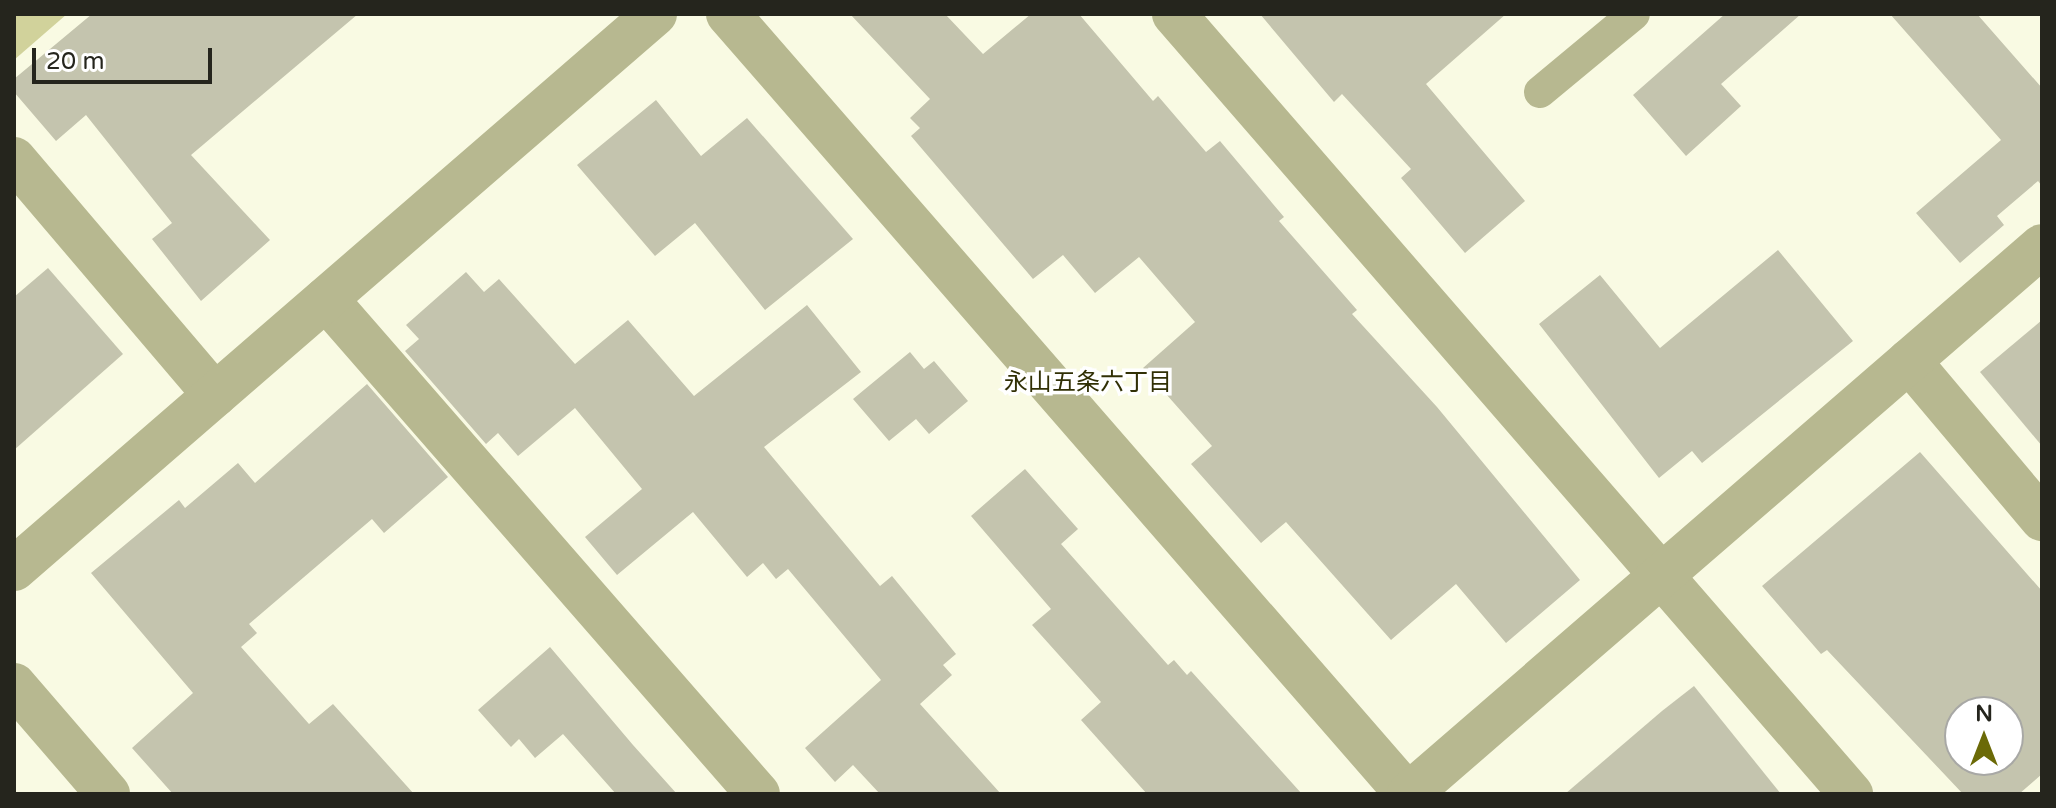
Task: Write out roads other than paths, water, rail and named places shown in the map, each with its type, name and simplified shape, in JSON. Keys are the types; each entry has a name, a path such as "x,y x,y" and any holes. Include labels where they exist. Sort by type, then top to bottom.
{"street":[{"path":"14,569 655,14"},
{"path":"728,14 1408,794 2042,246"},
{"path":"1174,14 1851,794"},
{"path":"14,159 215,395"},
{"path":"326,299 758,794"},
{"path":"1909,361 2042,519"},
{"path":"14,685 108,794"}],"lane":[{"path":"1540,92 1634,14"}],"district":[{"name":"永山五条六丁目","path":"1088,383"}]}
